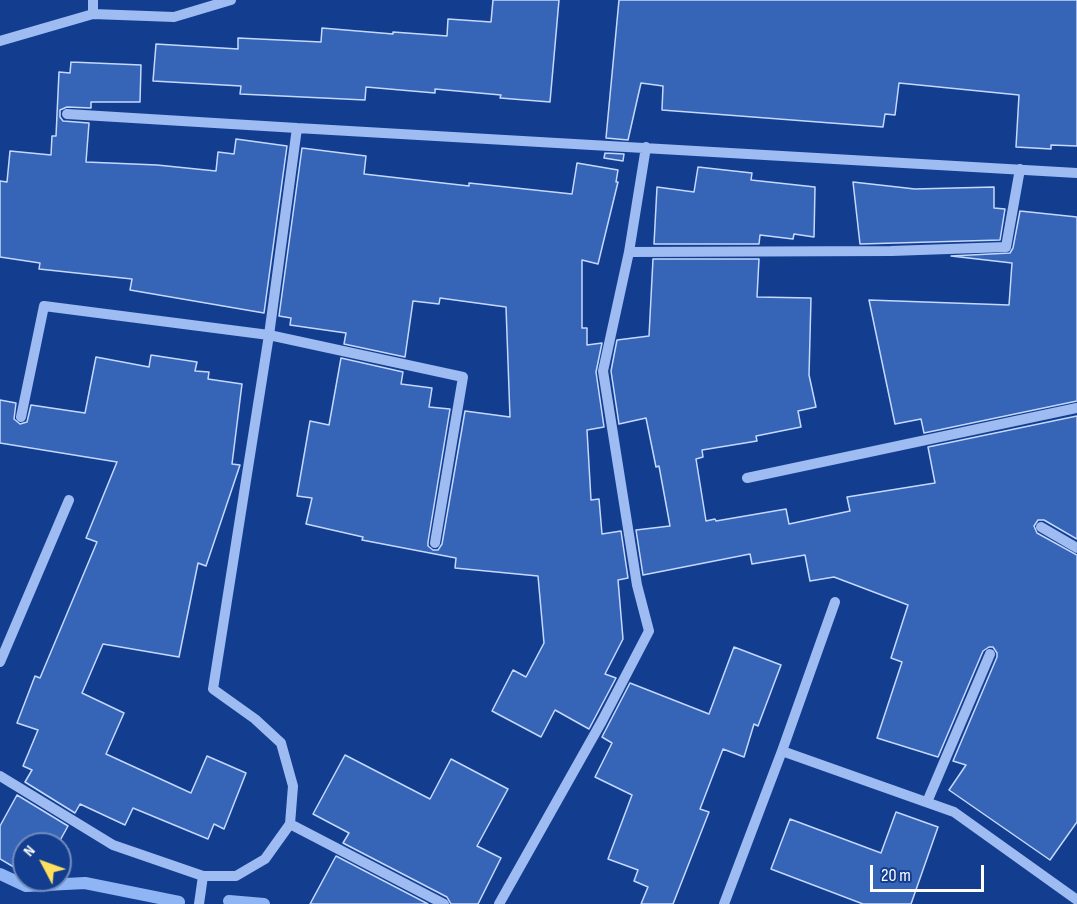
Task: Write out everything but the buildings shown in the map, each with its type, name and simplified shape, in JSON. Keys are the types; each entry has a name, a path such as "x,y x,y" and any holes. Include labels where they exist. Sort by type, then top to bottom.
{"street":[{"path":"93,0 93,14"},
{"path":"0,42 93,14 174,17 231,0"},
{"path":"67,114 1077,173"},
{"path":"0,776 113,845 203,876 236,876 266,859 290,824 293,786 281,743 255,719 213,689 269,335 297,128"},
{"path":"500,904 602,722 649,631 637,585 603,371 629,252 646,147"},
{"path":"629,252 891,251 1006,247 1020,169"},
{"path":"21,417 44,306 269,335 463,377 435,543"},
{"path":"747,478 1077,408"},
{"path":"0,662 69,500"},
{"path":"1041,526 1077,548"},
{"path":"724,904 835,602"},
{"path":"927,802 990,654"},
{"path":"782,751 954,812 1075,895"},
{"path":"290,824 444,904"},
{"path":"199,904 203,876"}],"waterway":[{"path":"0,874 26,886 85,883 179,902"},
{"path":"229,901 264,904"}]}
